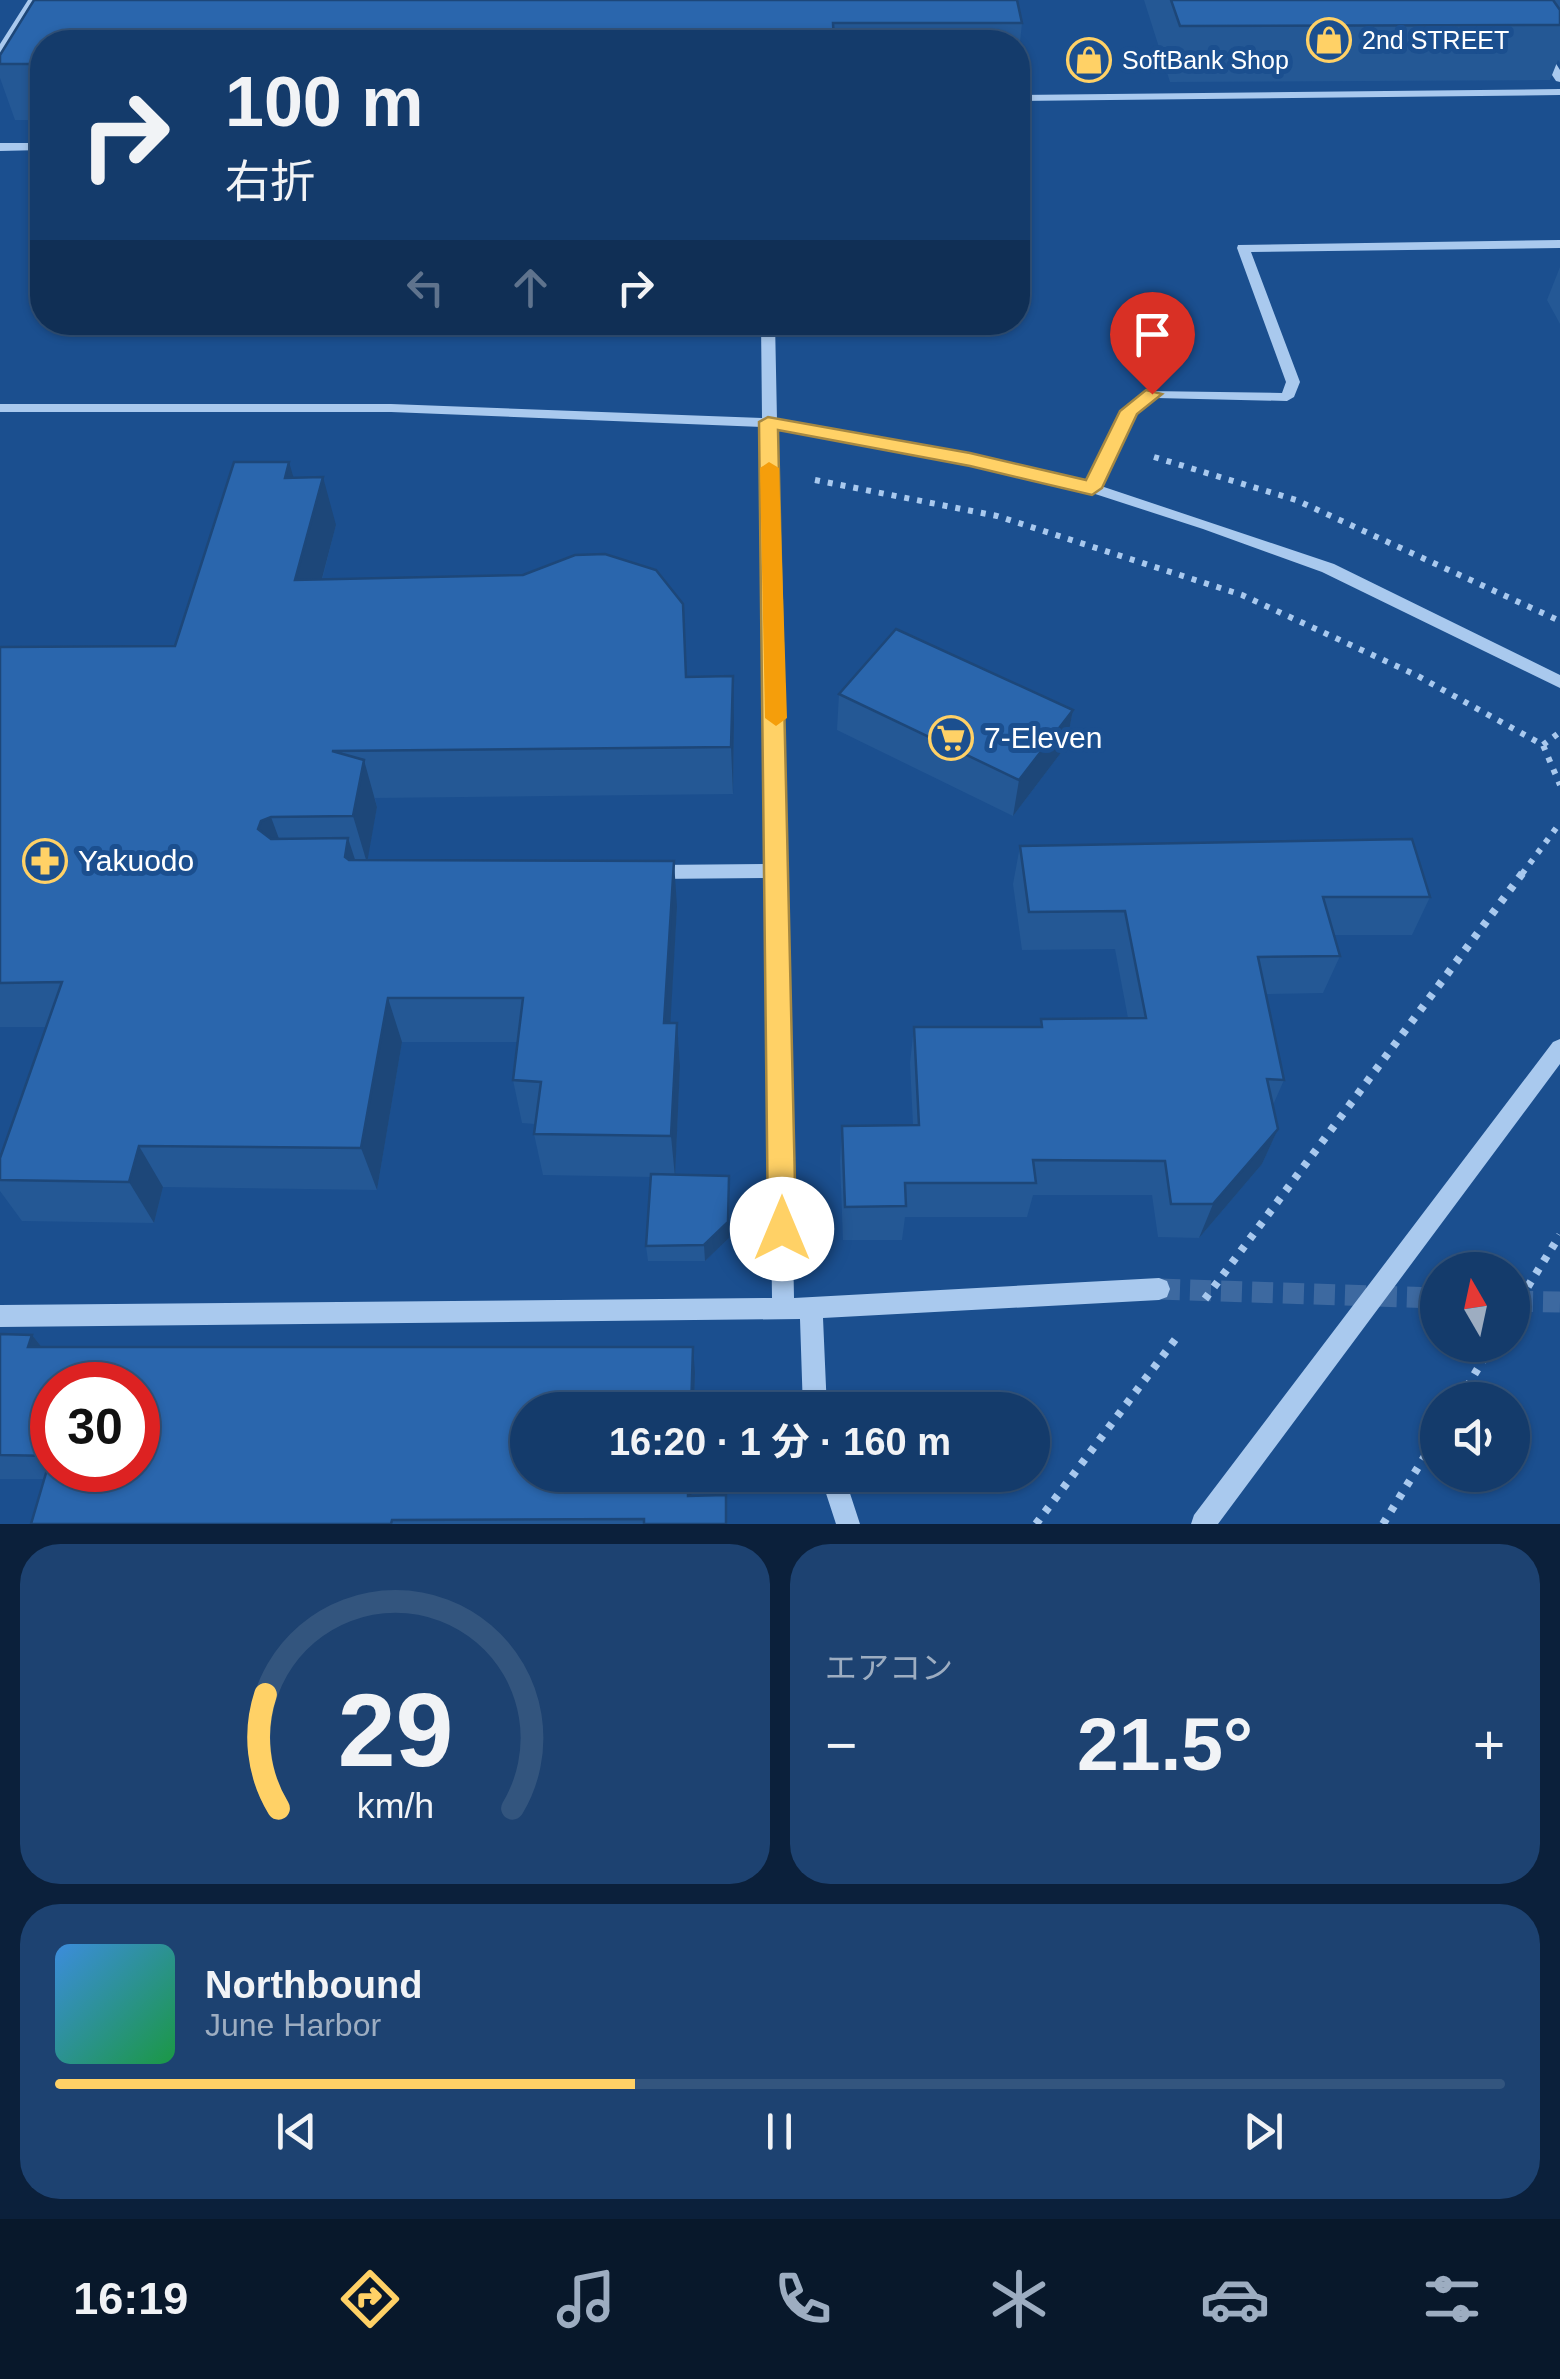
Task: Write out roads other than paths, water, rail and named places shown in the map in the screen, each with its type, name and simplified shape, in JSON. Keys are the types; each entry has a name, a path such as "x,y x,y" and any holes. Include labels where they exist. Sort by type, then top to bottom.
{"street":[{"path":"0,53 32,0"},
{"path":"1529,32 1560,79"},
{"path":"1030,98 1560,92"},
{"path":"0,147 30,147"},
{"path":"1092,488 1130,411 1152,394 1287,397 1292,382 1242,248 1560,244"},
{"path":"768,335 780,871 782,1309"},
{"path":"0,408 391,408 768,422 970,460 1092,488 1328,568 1560,682"},
{"path":"642,872 780,871"},
{"path":"1203,1524 1560,1048"},
{"path":"0,1316 782,1309 1159,1288"},
{"path":"811,1307 814,1392"},
{"path":"838,1492 848,1524"}],"tunnel":[{"path":"1159,1289 1420,1297"},
{"path":"1530,1301 1560,1302"}],"place":[{"name":"2nd STREET","path":"1329,40"},
{"name":"SoftBank Shop","path":"1089,60"},
{"name":"7-Eleven","path":"951,738"},
{"name":"Yakuodo","path":"45,861"}]}
